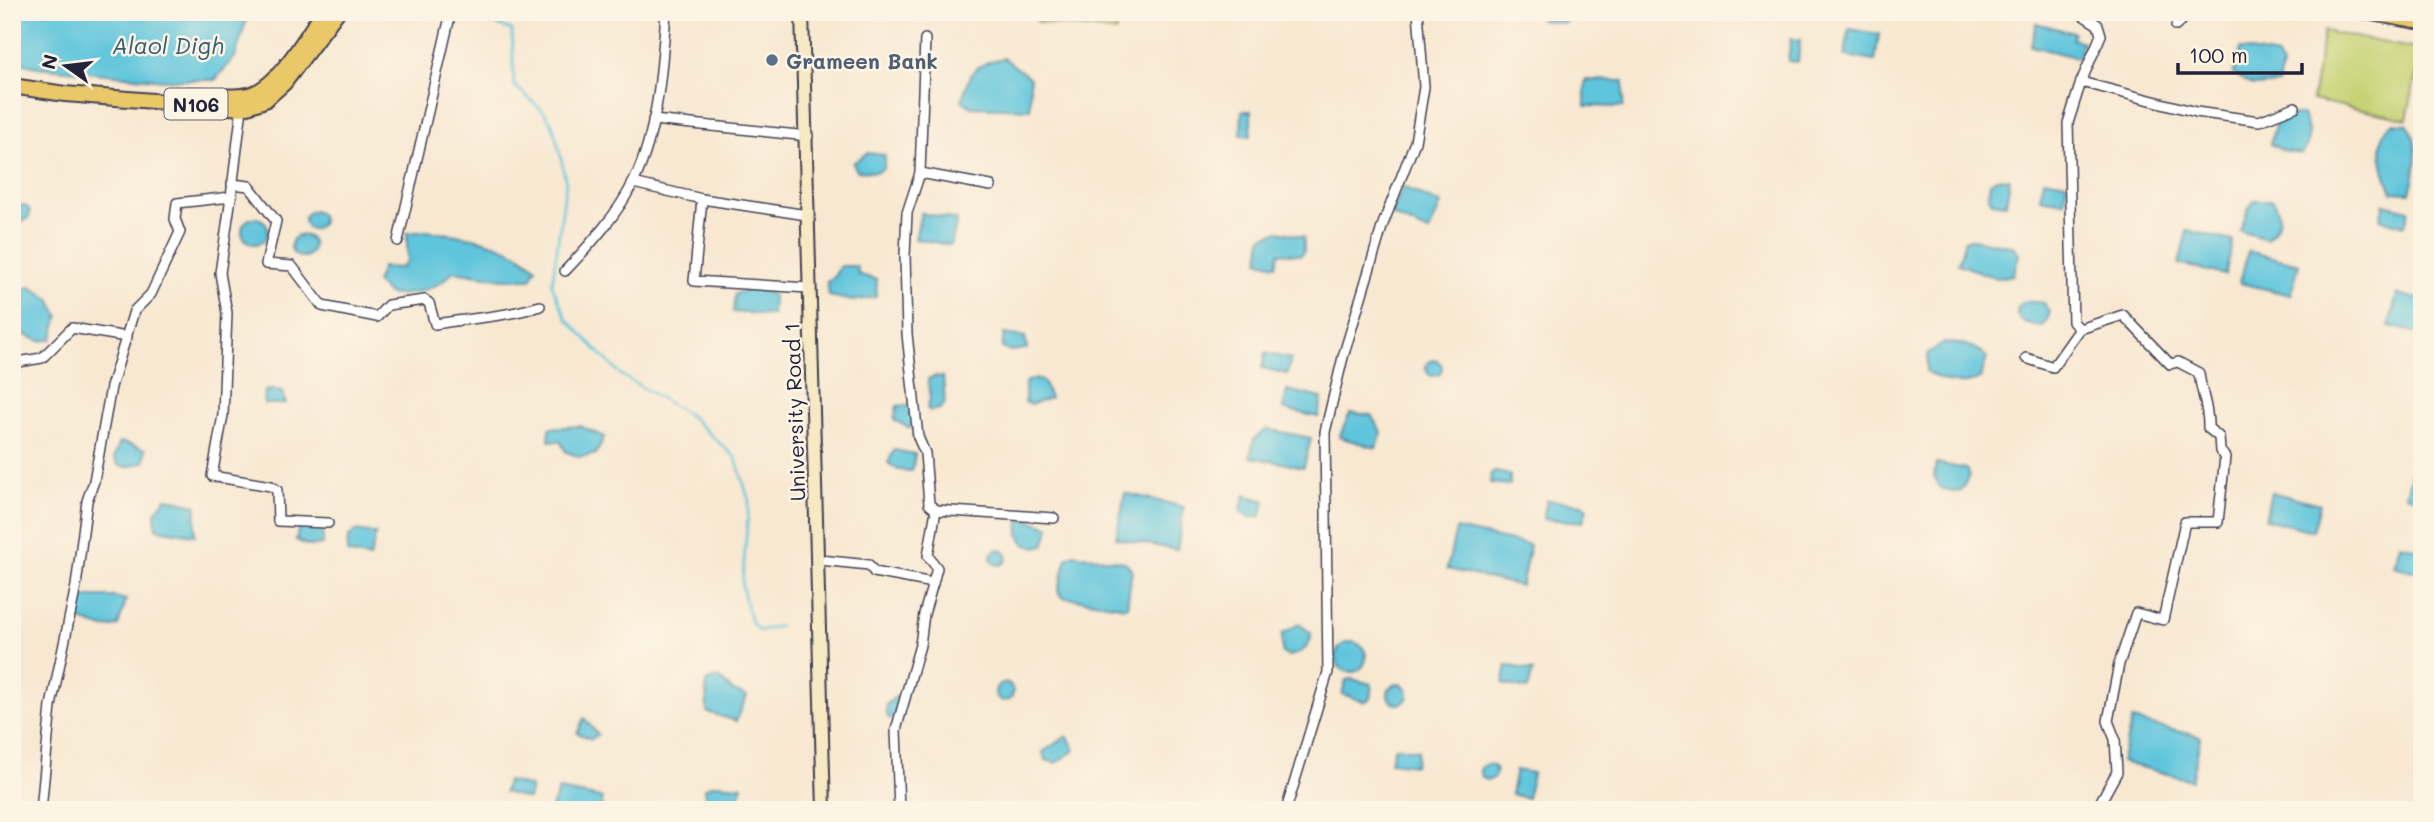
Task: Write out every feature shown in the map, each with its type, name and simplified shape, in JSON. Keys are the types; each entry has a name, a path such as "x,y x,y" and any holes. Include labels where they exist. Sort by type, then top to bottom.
{"highway":[{"name":"N106","path":"12,78 79,87 248,95 273,80 323,12"},
{"name":"N106","path":"12,86 65,94 242,108 265,100 284,83 337,12"},
{"path":"2366,12 2422,22"},
{"path":"2402,12 2422,16"}],"main road":[{"name":"University Road 1","path":"802,12 808,136 808,288 820,560 824,810"}],"street":[{"path":"398,241 451,12"},
{"path":"565,271 592,242 633,183 651,137 666,12"},
{"path":"1286,810 1328,672 1325,432 1343,357 1383,223 1415,142 1424,87 1418,12"},
{"path":"2078,12 2098,25 2101,35 2081,82 2068,123 2073,322 2080,329"},
{"path":"2176,26 2189,12"},
{"path":"925,39 920,173 907,213 907,334 918,437 925,453 929,504 936,510 1054,518"},
{"path":"2081,82 2196,112 2259,121 2295,107"},
{"path":"242,108 220,273 227,313 223,415 212,477 271,486 277,490 278,521 328,523"},
{"path":"653,120 808,136"},
{"path":"920,173 991,187"},
{"path":"633,183 702,199 807,215"},
{"path":"232,184 249,186 276,221 267,265 292,266 322,306 377,317 388,305 425,300 429,303 435,324 486,316 502,317 540,306"},
{"path":"41,810 51,706 76,586 87,501 94,481 111,387 134,311 151,294 180,232 175,219 177,203 231,197"},
{"path":"702,199 694,281 808,288"},
{"path":"2026,358 2053,367 2080,329 2091,323 2123,315 2170,364 2178,362 2200,373 2201,397 2209,411 2208,428 2219,437 2220,451 2225,457 2218,522 2185,522 2163,620 2136,614 2119,664 2108,722 2115,739 2116,772 2096,810"},
{"path":"12,363 42,358 72,328 127,337"},
{"path":"899,810 896,730 920,645 937,568 928,556 936,510"},
{"path":"820,560 869,565 874,572 933,583"}],"green space":[{"path":"1038,12 1118,12 1116,32 1037,22"},
{"path":"2324,31 2421,50 2407,119 2312,100"}],"water":[{"name":"Alaol Digh","path":"12,12 249,12 235,57 215,80 165,80 37,67 12,61"},
{"path":"1538,12 1572,12 1565,23 1541,20"},
{"path":"2036,23 2074,33 2072,39 2083,42 2079,58 2031,46"},
{"path":"1849,29 1879,34 1875,61 1845,56"},
{"path":"1791,39 1800,40 1798,62 1788,61"},
{"path":"2240,49 2276,56 2282,66 2278,84 2254,86 2233,74"},
{"path":"1004,58 1030,78 1030,109 971,107 962,100 967,82 975,70 986,63"},
{"path":"1585,80 1624,81 1623,107 1585,106"},
{"path":"1242,111 1251,111 1251,136 1241,135"},
{"path":"2303,115 2308,135 2302,154 2284,151 2270,144 2276,122 2284,116"},
{"path":"2393,123 2407,124 2414,139 2415,166 2410,193 2392,192 2383,166 2383,137"},
{"path":"867,153 885,155 884,167 878,172 857,171 853,163"},
{"path":"1996,178 2010,179 2006,204 1992,202 1988,195 1990,183"},
{"path":"2044,179 2067,183 2064,202 2040,198"},
{"path":"1403,187 1441,204 1429,232 1391,215"},
{"path":"2255,200 2273,200 2278,211 2277,226 2266,239 2240,231"},
{"path":"2384,204 2409,210 2405,226 2380,219"},
{"path":"22,205 28,207 28,219 22,221 16,219 14,213 16,207"},
{"path":"313,211 319,214 322,220 319,226 313,229 307,226 304,220 307,214"},
{"path":"921,213 957,220 951,245 915,239"},
{"path":"255,218 264,222 268,231 264,240 255,244 246,240 242,231 246,222"},
{"path":"2187,230 2233,241 2225,275 2179,264"},
{"path":"426,231 470,237 499,245 513,251 536,268 531,279 504,279 453,271 433,287 407,294 390,295 376,283 382,267 401,268 407,261 407,233"},
{"path":"1279,231 1304,237 1304,251 1301,255 1279,253 1276,265 1259,261 1262,237"},
{"path":"302,235 310,238 313,246 310,254 302,257 294,254 291,246 294,238"},
{"path":"1965,240 2015,247 2019,255 2013,275 1996,278 1958,264"},
{"path":"2248,251 2299,264 2291,295 2240,283"},
{"path":"840,266 857,266 858,274 877,280 876,297 853,301 829,296 827,281 834,277"},
{"path":"31,287 49,298 59,316 52,339 40,341 12,330 12,295 14,291"},
{"path":"748,289 761,289 773,296 772,315 733,312 735,294"},
{"path":"2397,294 2422,300 2422,334 2389,326"},
{"path":"2025,301 2044,303 2050,312 2041,327 2021,321 2017,315 2018,307"},
{"path":"1004,334 1025,337 1027,349 1010,351 1002,348"},
{"path":"1944,343 1968,346 1987,358 1980,379 1966,383 1952,382 1926,371 1928,353"},
{"path":"1265,353 1291,359 1287,374 1262,368"},
{"path":"1431,360 1437,360 1442,368 1440,374 1431,376 1426,371 1426,365"},
{"path":"943,377 945,403 939,409 930,411 927,408 930,399 928,379"},
{"path":"1034,379 1043,381 1050,398 1031,405 1025,402 1025,382"},
{"path":"1287,390 1322,398 1318,417 1283,409"},
{"path":"265,391 282,392 286,404 264,404"},
{"path":"906,405 911,408 916,427 909,428 894,420 897,406"},
{"path":"1350,413 1371,415 1382,433 1376,448 1339,437"},
{"path":"580,426 604,437 596,454 580,457 566,452 560,441 549,441 550,428"},
{"path":"1267,429 1311,438 1304,467 1250,457 1254,439"},
{"path":"120,442 146,449 144,462 128,467 118,465 114,457"},
{"path":"894,450 915,454 912,471 898,470 888,463"},
{"path":"1936,463 1967,469 1969,476 1961,491 1952,492 1939,487 1934,476"},
{"path":"1491,473 1510,475 1510,485 1490,483"},
{"path":"2411,474 2422,477 2422,499 2406,495"},
{"path":"2271,492 2320,504 2313,531 2265,519"},
{"path":"1125,493 1184,507 1177,550 1116,538"},
{"path":"1245,495 1265,501 1260,517 1249,517 1240,511"},
{"path":"166,498 196,505 195,535 156,529 155,512"},
{"path":"1547,500 1583,504 1587,508 1583,522 1543,519"},
{"path":"1025,519 1050,527 1044,545 1027,545 1021,539 1019,523"},
{"path":"299,526 323,527 323,545 308,546 296,540"},
{"path":"1456,529 1530,545 1521,586 1447,569"},
{"path":"355,531 376,534 370,558 347,553 348,538"},
{"path":"2400,544 2422,550 2422,567 2412,571 2394,566"},
{"path":"996,549 1002,549 1007,557 1005,563 996,565 991,560 991,554"},
{"path":"1074,554 1125,562 1132,570 1127,607 1062,597 1058,591 1067,558"},
{"path":"79,597 115,597 126,600 118,626 103,628 78,619"},
{"path":"1299,624 1311,633 1308,645 1293,655 1282,653 1282,634"},
{"path":"1351,642 1357,643 1365,651 1365,663 1357,671 1351,672 1345,671 1337,663 1336,657 1337,651 1345,643"},
{"path":"1507,665 1533,671 1528,689 1503,684"},
{"path":"718,677 733,691 747,696 736,721 707,712 706,682"},
{"path":"1346,680 1372,684 1370,699 1365,702 1342,694"},
{"path":"1004,683 1010,686 1013,692 1010,698 1004,701 998,698 995,692 998,686"},
{"path":"1398,684 1405,687 1408,694 1405,701 1398,704 1391,701 1388,694 1391,687"},
{"path":"895,697 901,698 899,713 890,719 886,714 886,705"},
{"path":"584,718 598,735 591,739 577,733"},
{"path":"2132,720 2201,737 2191,780 2121,762"},
{"path":"1067,736 1075,750 1056,763 1045,760 1043,752"},
{"path":"1395,747 1418,750 1415,765 1390,762"},
{"path":"1488,764 1496,772 1488,780 1480,772"},
{"path":"1516,770 1533,773 1527,798 1511,794"},
{"path":"507,781 531,787 528,799 504,792"},
{"path":"714,784 742,786 738,800 727,804 706,802 705,788"},
{"path":"559,790 602,798 602,810 550,810"}],"waterway":[{"path":"459,12 512,30 514,85 543,111 552,123 566,183 552,285 567,319 621,375 689,415 736,458 749,501 742,587 751,622 759,631 779,626"}],"railway":[{"path":"12,807 35,810"}],"place":[{"name":"Grameen Bank","path":"772,60"}]}
